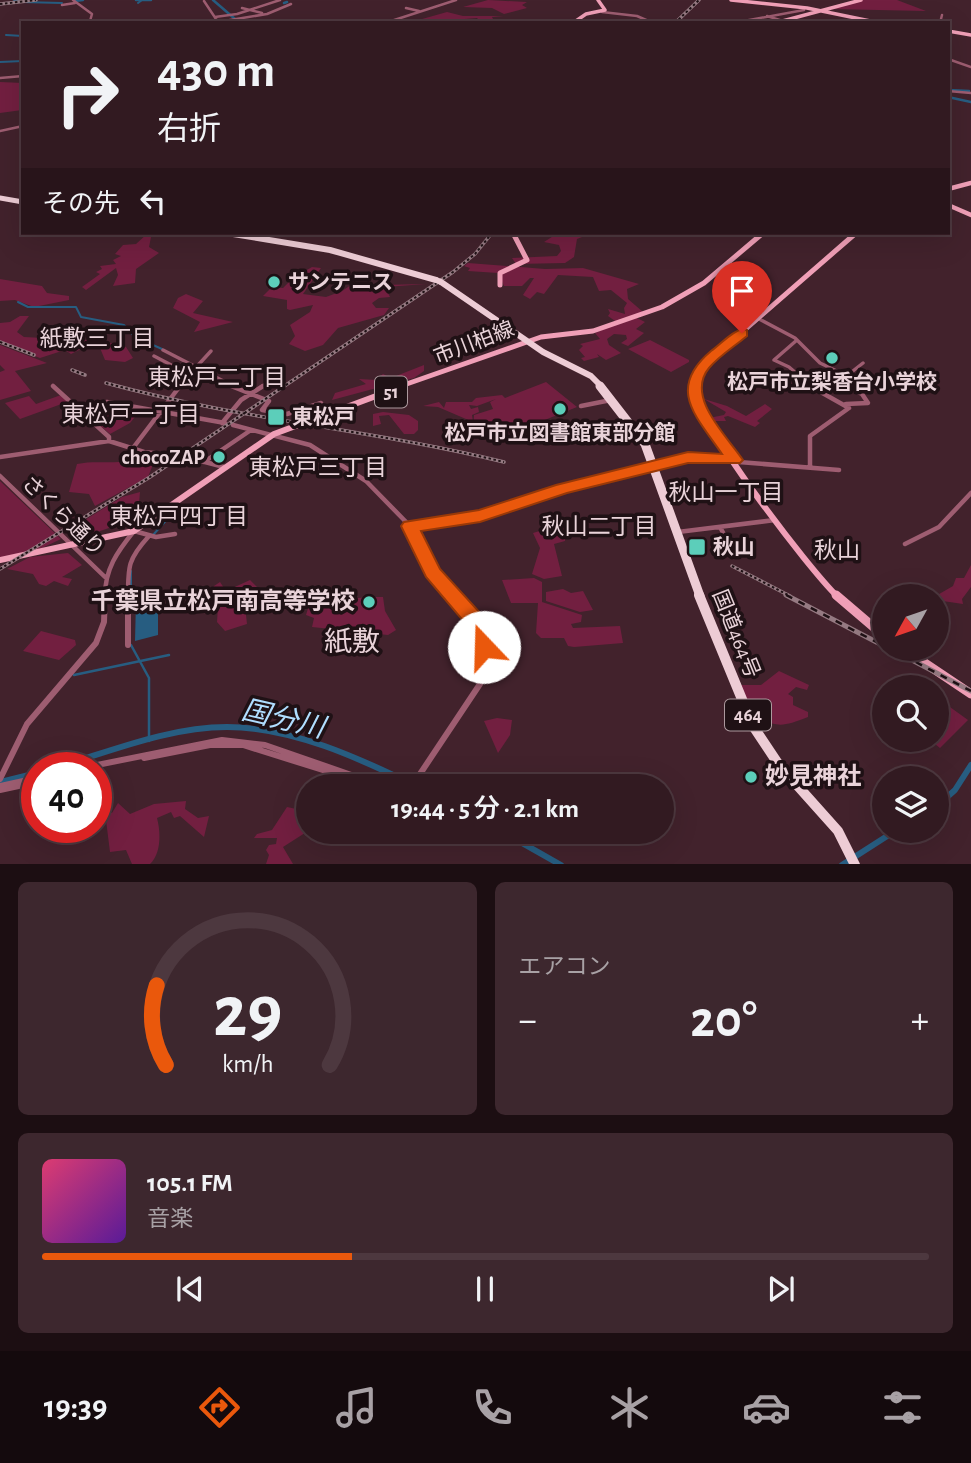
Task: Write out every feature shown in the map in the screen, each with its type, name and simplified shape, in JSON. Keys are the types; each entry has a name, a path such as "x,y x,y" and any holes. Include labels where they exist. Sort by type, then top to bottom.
{"highway":[{"path":"0,198 21,202"},
{"name":"国道464号","path":"252,235 330,250 439,281 547,355 587,373 613,400 647,447 715,636 753,726 779,765 833,824 854,861"}],"main road":[{"path":"576,21 586,15 602,12 605,8 598,0"},
{"path":"731,0 820,11 870,21"},
{"path":"782,21 861,0"},
{"path":"950,31 971,35"},
{"path":"950,188 971,183"},
{"path":"950,206 971,215"},
{"path":"500,285 500,272 527,260 514,235"},
{"name":"市川柏線","path":"0,560 134,531 224,467 274,434 299,422 528,342 554,334 598,329 665,306 704,283 761,235"},
{"path":"854,235 703,366 694,382 697,405 776,520 831,593 872,626"},
{"path":"923,662 971,694"}],"street":[{"path":"224,21 266,14 291,4 267,0"},
{"path":"214,17 231,15 280,0"},
{"path":"392,21 456,0"},
{"path":"62,5 74,1 92,14 90,21"},
{"path":"204,1 211,7 217,21"},
{"path":"242,8 266,14"},
{"path":"406,8 421,12"},
{"path":"742,21 804,10"},
{"path":"602,12 637,16 648,21"},
{"path":"940,21 942,15"},
{"path":"764,16 782,21"},
{"path":"950,60 971,67"},
{"path":"0,78 21,76"},
{"path":"950,90 971,93"},
{"path":"0,131 21,126"},
{"path":"759,319 797,340 817,361 847,376"},
{"path":"797,340 774,360 789,367 815,390 845,404 849,410 810,436 810,467"},
{"path":"163,350 248,395 269,401 262,410 287,414 321,403"},
{"path":"133,448 159,410 211,351"},
{"path":"153,356 177,368"},
{"path":"845,404 868,401 857,391 840,383 863,363"},
{"path":"79,409 107,402 224,423 248,395 280,374"},
{"path":"53,387 109,437 109,441"},
{"path":"581,406 613,400"},
{"path":"233,425 310,445 331,456 375,489 410,526 432,573 475,621 484,655 476,691 420,774"},
{"path":"204,461 252,429"},
{"path":"0,457 109,441 224,467"},
{"path":"410,526 480,516 562,489 693,457 839,470"},
{"name":"さくら通り","path":"0,476 105,577"},
{"path":"905,544 939,527 971,493"},
{"path":"678,532 776,520"},
{"path":"720,527 727,540"},
{"path":"1,777 27,724 96,643 104,622 105,577 115,555 134,531 150,536 175,534"},
{"path":"128,645 128,566 133,553 150,536"},
{"path":"112,762 222,740 265,745 348,774"},
{"path":"112,765 190,748 243,746 297,759 340,774"},
{"path":"0,788 21,783"}],"shaded area":[{"path":"488,0 527,2 522,5 527,8 504,14 492,8 463,7"},
{"path":"863,0 897,0 926,11 830,9"},
{"path":"447,12 463,16 504,16 492,17 494,21 480,21 477,18 465,19 472,21 415,21"},
{"path":"0,82 21,83 21,110 0,113"},
{"path":"146,235 155,235 151,237 149,247 159,253 136,269 135,283 113,286 118,275 116,268 86,290 82,287 100,274 96,272 102,269 100,266 116,264 113,260 121,256 115,254 123,245 136,244"},
{"path":"555,235 587,235 577,239 574,257 565,263 516,264 512,258 557,256 561,251 559,245 544,242"},
{"path":"468,263 545,269 583,268 639,284 627,289 628,299 643,312 635,317 645,322 636,329 644,333 628,346 621,343 627,339 626,335 614,334 607,339 609,345 621,353 606,360 597,354 599,357 584,361 581,358 585,357 579,350 583,346 580,344 600,339 595,333 618,323 608,316 608,309 625,314 627,303 611,290 599,291 593,277 558,275 544,294 537,292 530,299 523,295 534,278 530,278 522,286 504,286 498,273 468,271 470,268 464,266"},
{"path":"312,267 321,268 303,294 326,297 354,283 373,285 368,290 370,292 381,285 426,284 385,287 390,297 379,298 372,303 376,308 389,308 384,315 338,328 323,345 305,351 289,344 295,336 290,325 310,312 313,305 290,310 287,309 287,300 263,296 271,288 267,287 272,281 278,282 274,287 283,288 292,279 287,274 300,274"},
{"path":"0,279 42,286 47,293 69,296 69,300 34,307 15,300 0,301"},
{"path":"186,294 203,301 193,313 233,322 194,332 200,322 173,308 178,298"},
{"path":"20,316 29,316 17,332 24,337 103,341 126,347 133,358 125,362 105,360 100,348 85,347 71,354 65,350 40,358 0,343 0,323 10,322"},
{"path":"650,340 689,362 671,372 628,349"},
{"path":"0,345 47,363 15,371 31,391 0,400 0,372 5,370 0,365"},
{"path":"424,365 424,371 414,378 332,400 335,393 366,384 359,379 376,380 383,374 391,378"},
{"path":"546,382 577,407 510,434 504,427 473,431 474,415 493,409 490,402 496,399 477,406 469,405 471,409 478,407 479,412 472,415 473,422 438,407 423,406 439,402 444,408 446,402 472,402 476,398 502,395 505,398"},
{"path":"61,395 67,402 20,419 5,403 29,396 36,404"},
{"path":"704,399 727,406 746,416 765,404 772,409 757,421 760,423 755,427 728,416 724,417 726,421 711,421 709,418 724,415 726,412"},
{"path":"105,403 135,408 139,412 130,423 110,434 82,410"},
{"path":"383,412 409,415 418,421 418,430 414,434 404,434 389,415 379,416 381,424 373,426 373,414"},
{"path":"141,456 156,457 148,477 95,506 89,494 69,492 77,464 126,461"},
{"path":"0,481 61,539 42,548 0,558"},
{"path":"140,492 139,503 125,510 126,515 109,528 74,540 67,531 122,497"},
{"path":"562,524 565,541 554,544 562,576 544,579 532,574 540,548 533,533"},
{"path":"68,553 82,565 62,577 72,579 68,586 54,581 46,586 39,584 33,574 7,569 30,557"},
{"path":"971,565 971,587 962,599 963,604 949,602 949,588 956,578 964,578"},
{"path":"534,578 542,582 542,602 582,615 581,622 571,624 573,628 620,626 623,643 574,647 568,646 564,638 541,638 536,633 538,603 511,603 502,580"},
{"path":"250,580 257,587 244,597 247,624 225,631 217,622 218,607 209,594 220,582 226,591"},
{"path":"563,589 571,593 583,591 593,610 580,612 546,601 546,592"},
{"path":"383,597 385,611 396,630 388,635 312,627 314,618 306,615 310,602"},
{"path":"41,631 75,640 76,645 59,660 23,651"},
{"path":"779,671 809,685 807,690 796,687 788,694 793,697 793,705 808,712 808,717 780,725 752,715 741,685 761,685"},
{"path":"949,706 968,720 949,739"},
{"path":"497,718 512,720 510,735 498,753 484,721"},
{"path":"186,801 185,809 198,818 209,816 204,837 180,816 174,818 171,812 157,818 159,843 154,860 150,864 132,864 126,850 110,852 112,813 118,803 130,814 154,804"},
{"path":"287,807 296,809 296,839 283,847 293,864 266,864 269,855 266,850 269,845 276,844 277,838 254,838 257,834 272,830"}],"water":[{"path":"158,596 158,635 135,641 136,601"}],"waterway":[{"path":"14,0 19,1"},
{"path":"75,1 83,0"},
{"path":"136,0 151,0"},
{"path":"138,3 142,0"},
{"path":"213,0 235,19"},
{"path":"22,2 62,3"},
{"path":"6,35 21,36"},
{"path":"0,62 21,61"},
{"path":"950,90 969,91"},
{"path":"950,97 971,102"},
{"path":"18,302 28,307 76,307 81,317 124,325 135,337 162,349"},
{"path":"153,535 171,515 170,510"},
{"path":"131,571 131,596"},
{"path":"131,645 140,661"},
{"path":"140,661 169,655"},
{"path":"74,675 140,661"},
{"path":"140,661 149,678 149,741"},
{"name":"国分川","path":"104,752 183,731 251,728 300,738 391,774"},
{"name":"国分川","path":"949,795 971,765"},
{"name":"国分川","path":"0,782 21,777"},
{"name":"国分川","path":"844,864 876,843"},
{"name":"国分川","path":"524,844 559,864"}],"railway":[{"path":"0,4 36,0"},
{"path":"677,21 699,0"},
{"path":"244,413 453,272 475,254 490,235"},
{"path":"0,342 34,355"},
{"path":"72,370 85,375"},
{"path":"106,383 244,413"},
{"path":"0,569 150,477 244,413"},
{"path":"244,413 405,441 504,462"},
{"path":"732,566 790,596"},
{"path":"786,595 872,640"},
{"path":"916,662 971,691"}],"place":[{"name":"サンテニス","path":"274,282"},
{"name":"松戸市立梨香台小学校","path":"832,358"},
{"name":"松戸市立図書館東部分館","path":"560,409"},
{"name":"東松戸","path":"276,417"},
{"name":"chocoZAP","path":"219,457"},
{"name":"秋山","path":"697,547"},
{"name":"千葉県立松戸南高等学校","path":"369,602"},
{"name":"妙見神社","path":"751,777"}],"district":[{"name":"紙敷三丁目","path":"97,339"},
{"name":"東松戸二丁目","path":"217,378"},
{"name":"東松戸一丁目","path":"131,415"},
{"name":"東松戸三丁目","path":"318,468"},
{"name":"秋山一丁目","path":"726,493"},
{"name":"東松戸四丁目","path":"179,517"},
{"name":"秋山二丁目","path":"599,527"},
{"name":"秋山","path":"837,551"},
{"name":"紙敷","path":"352,643"}],"route":[{"path":"484,647 475,621 432,573 410,526 448,523 480,516 562,489 688,458 735,460 697,405 694,382 698,371 742,333"}]}
